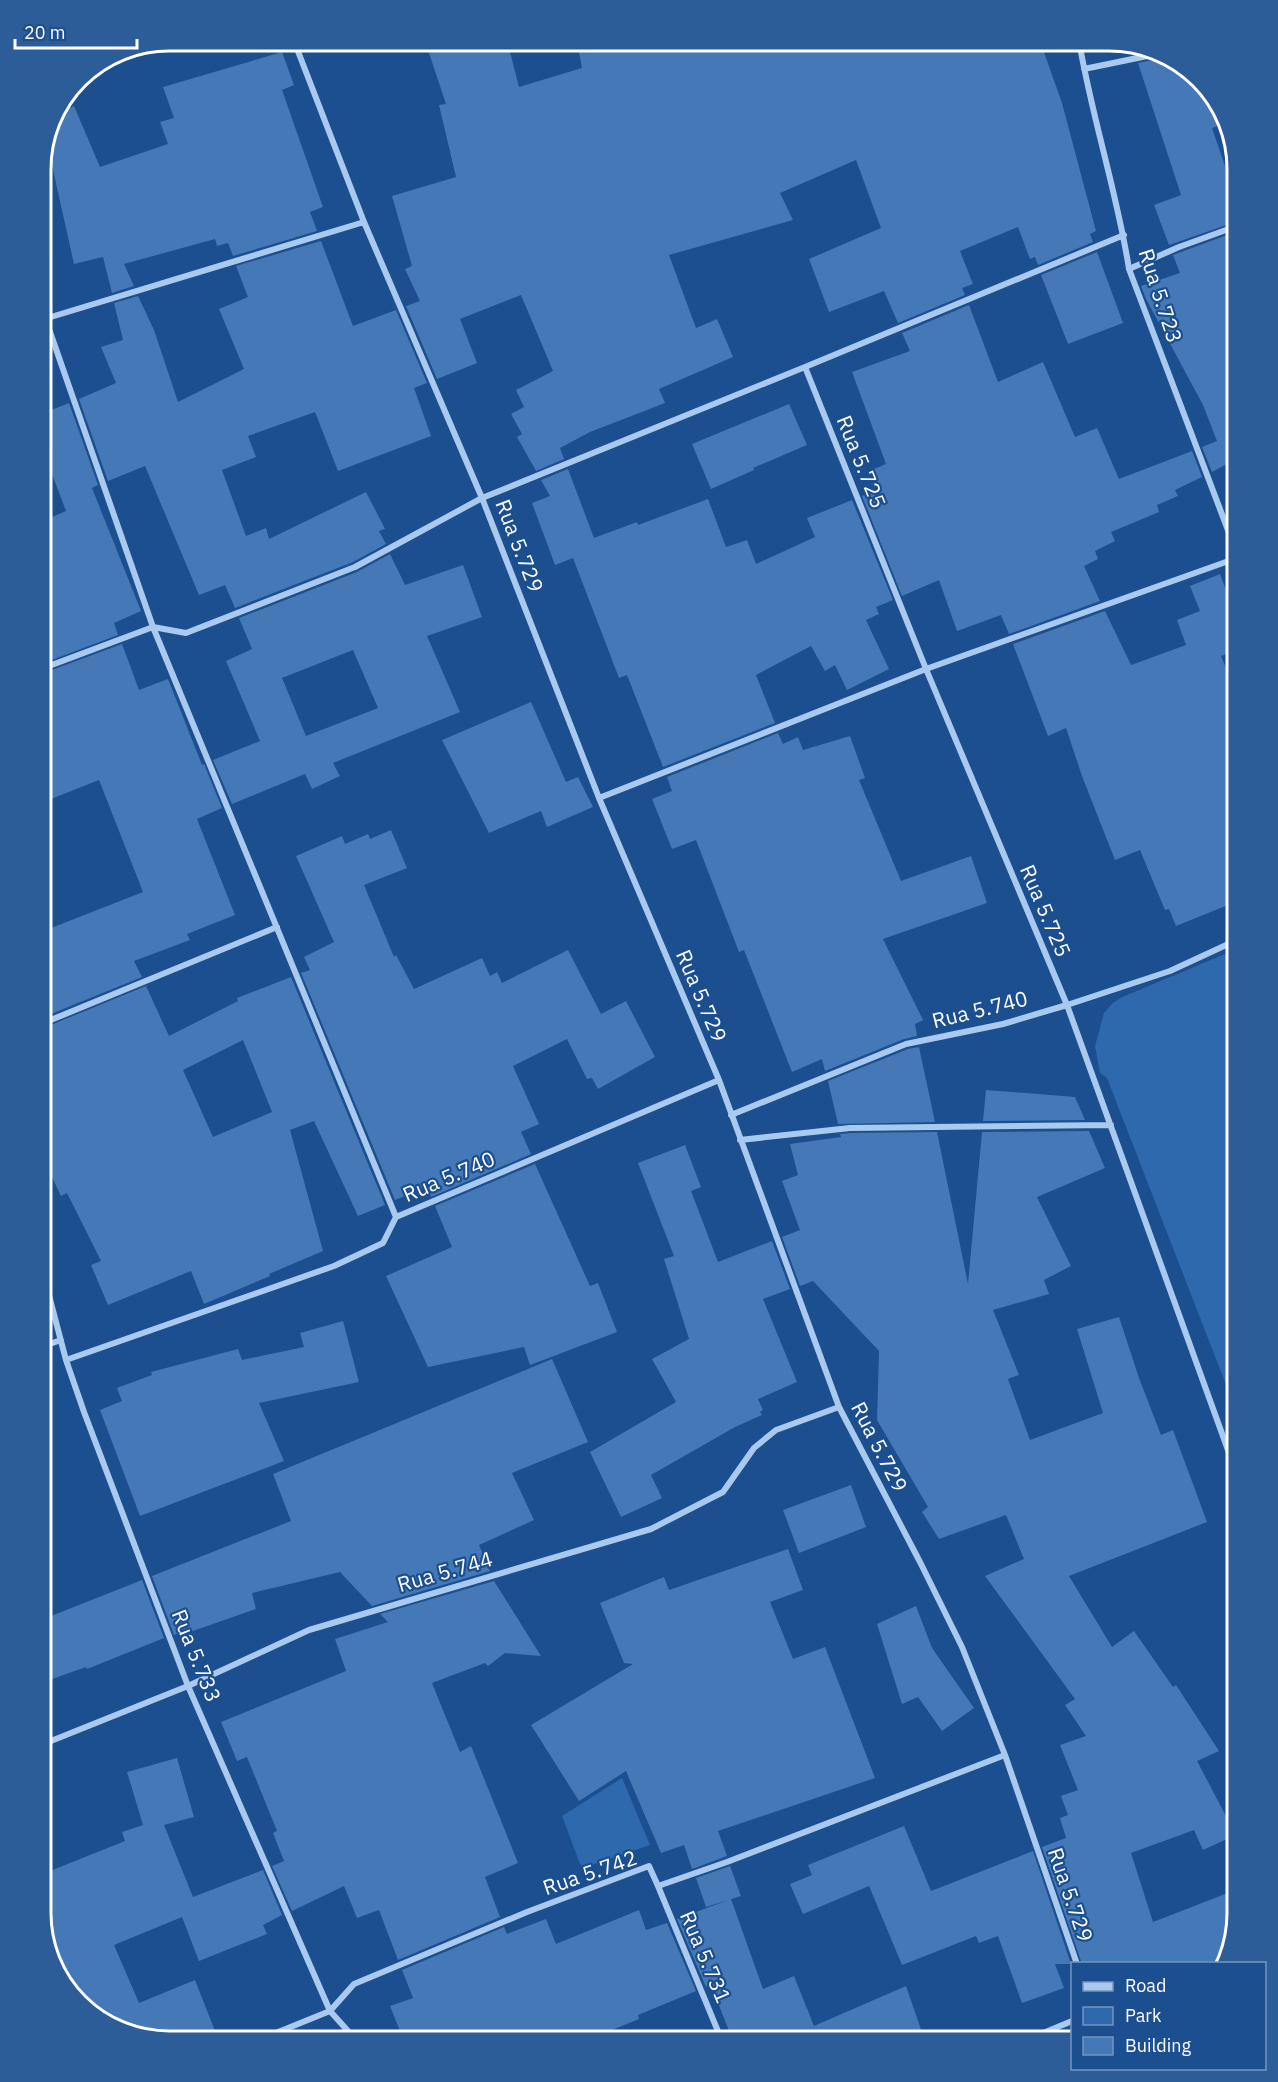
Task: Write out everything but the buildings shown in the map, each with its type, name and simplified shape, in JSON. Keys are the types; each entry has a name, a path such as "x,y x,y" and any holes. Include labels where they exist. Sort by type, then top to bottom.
{"street":[{"name":"Rua 5.729","path":"298,51 364,222 482,498 599,798 718,1080 839,1407 962,1647 1005,1755 1076,1962"},
{"name":"Rua 5.723","path":"1081,51 1124,234 1129,269 1227,527"},
{"path":"1084,69 1145,56"},
{"path":"51,317 364,222"},
{"path":"1129,269 1179,247 1227,230"},
{"path":"51,665 153,627 186,633 355,567 482,498 1124,234"},
{"path":"51,341 153,627 396,1217"},
{"name":"Rua 5.725","path":"805,367 926,669 1067,1005 1227,1445"},
{"path":"599,798 926,669 1227,560"},
{"path":"51,1020 277,927"},
{"name":"Rua 5.740","path":"731,1115 906,1044 1003,1024 1067,1005 1170,971 1227,945"},
{"name":"Rua 5.740","path":"66,1360 334,1266 383,1243 396,1217 718,1080"},
{"path":"740,1140 850,1128 1111,1125"},
{"name":"Rua 5.733","path":"51,1302 66,1360 84,1412 188,1686 330,2011 348,2031"},
{"path":"51,1344 61,1340"},
{"name":"Rua 5.744","path":"51,1741 188,1686 309,1630 651,1529 723,1492 754,1448 776,1430 839,1407"},
{"name":"Rua 5.742","path":"281,2031 330,2011 354,1984 527,1912 649,1866 658,1886 727,1862 1005,1755"},
{"name":"Rua 5.731","path":"658,1886 718,2031"},
{"path":"1050,2031 1071,2022"}],"green space":[{"path":"1227,953 1227,1387 1107,1078 1100,1073 1095,1046 1104,1013 1120,998"},
{"path":"622,1778 650,1845 583,1867 562,1816"}]}
